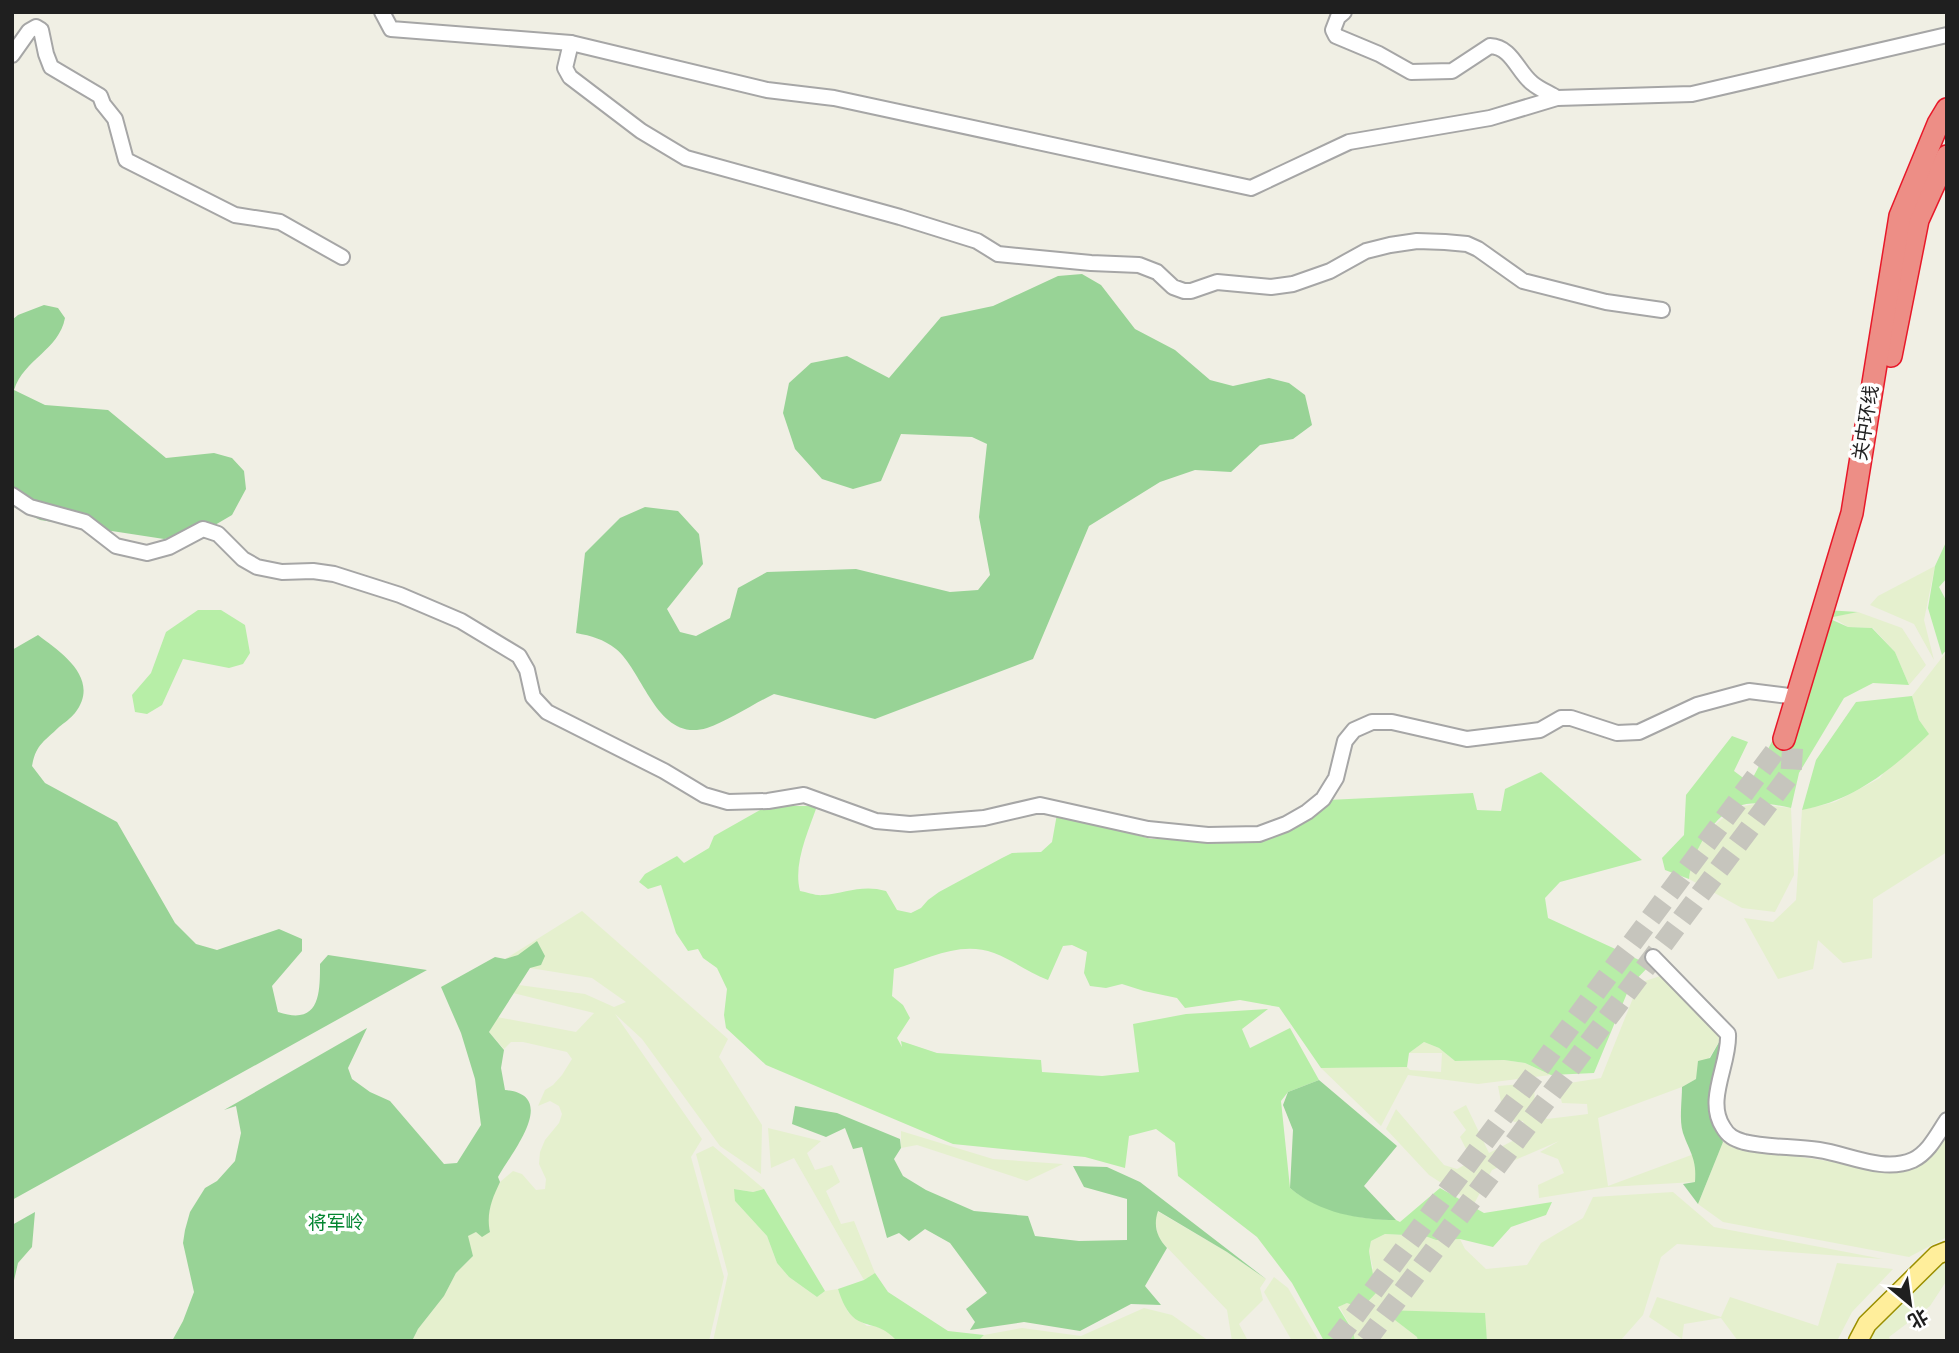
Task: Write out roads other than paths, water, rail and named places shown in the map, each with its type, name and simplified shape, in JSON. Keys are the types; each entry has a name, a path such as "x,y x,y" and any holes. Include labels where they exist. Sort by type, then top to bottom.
{"highway":[{"name":"关中环线","path":"1947,109 1938,124 1900,216 1852,513 1797,697 1789,740 1860,515 1918,220 1947,156"}],"main road":[{"path":"1858,1341 1867,1324 1937,1255 1947,1251"}],"street":[{"path":"382,12 391,29 571,43 767,90 834,98 1251,188 1349,142 1490,118 1557,98 1692,94 1947,35"},
{"path":"1344,12 1338,17 1333,30 1336,36 1379,54 1411,72 1451,71 1490,46 1496,46 1510,55 1531,83 1557,98"},
{"path":"12,55 29,31 36,27 41,30 51,67 100,96 115,119 125,160 235,215 280,222 342,257"},
{"path":"571,43 565,68 570,77 641,131 686,158 913,220 977,240 998,254 1139,265 1157,272 1173,286 1191,291 1217,282 1271,287 1293,284 1330,271 1366,251 1417,241 1446,242 1466,244 1478,249 1522,281 1606,302 1662,310"},
{"path":"12,495 30,507 85,522 116,546 148,553 169,547 203,529 218,534 243,559 257,566 282,572 313,571 334,574 400,595 461,621 519,656 527,670 533,697 547,712 664,771 704,795 728,803 768,801 804,795 876,821 910,824 984,818 1041,805 1148,829 1208,835 1259,834 1286,824 1323,799 1335,778 1345,741 1354,730 1372,722 1392,722 1467,739 1540,730 1561,718 1572,718 1617,733 1639,732 1697,705 1749,691 1797,697"},
{"path":"1653,957 1728,1034 1729,1047 1720,1078 1717,1107 1721,1125 1730,1137 1746,1142 1820,1150 1863,1161 1893,1164 1925,1153 1947,1120"}],"tunnel":[{"path":"1336,1341 1784,739"},
{"path":"1366,1341 1791,773 1793,741"}],"park label":[{"name":"将军岭","path":"336,1223"}]}
